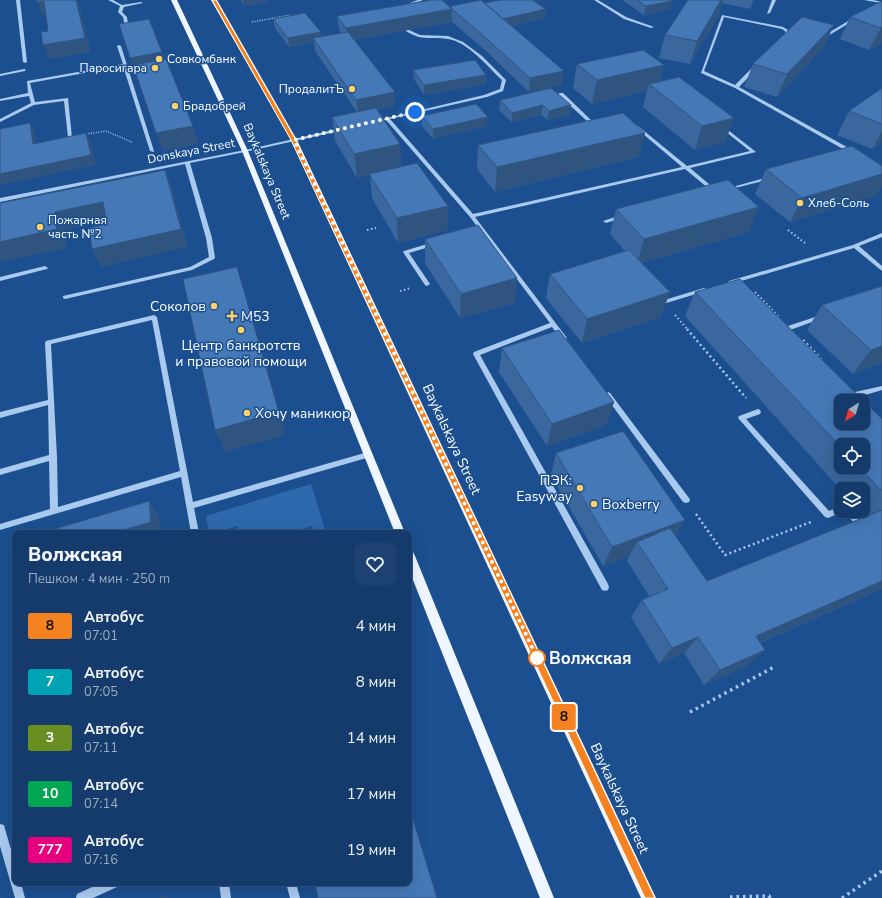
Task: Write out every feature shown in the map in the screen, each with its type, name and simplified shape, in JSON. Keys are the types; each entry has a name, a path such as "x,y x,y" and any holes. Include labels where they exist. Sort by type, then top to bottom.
{"main road":[{"name":"Baykalskaya Street","path":"174,0 245,151 399,530"},
{"name":"Baykalskaya Street","path":"214,0 294,140 649,898"},
{"path":"412,563 547,898"}],"street":[{"path":"25,0 18,1 24,66 33,104"},
{"path":"110,0 122,6 141,3"},
{"path":"404,12 408,5 421,0"},
{"path":"596,0 625,18 652,27"},
{"path":"768,13 774,0"},
{"path":"866,0 881,2"},
{"path":"874,6 881,2"},
{"path":"122,6 120,12 125,17 128,34"},
{"path":"825,36 862,14"},
{"path":"736,87 787,35 787,31 783,28 723,16 702,72 736,87 854,153"},
{"path":"371,123 485,96 502,90 504,80 466,44 452,38 421,38 407,30"},
{"path":"119,46 152,151"},
{"path":"28,82 125,65"},
{"path":"0,75 24,66"},
{"path":"0,100 31,94"},
{"path":"561,94 590,121 604,119"},
{"path":"0,121 33,104 66,99 70,138"},
{"path":"387,119 472,216 568,342"},
{"path":"472,216 754,152 720,124"},
{"path":"636,125 715,192"},
{"name":"Donskaya Street","path":"0,200 245,151 348,128"},
{"path":"65,297 192,268 212,258 209,238 187,162"},
{"path":"708,194 778,176"},
{"path":"606,221 628,215"},
{"path":"475,231 482,229"},
{"path":"727,283 855,246 882,235"},
{"path":"427,284 406,252 436,243"},
{"path":"855,246 882,269"},
{"path":"0,280 44,268"},
{"path":"664,302 713,287"},
{"path":"790,328 826,315"},
{"path":"54,511 48,343 154,318 194,530"},
{"path":"554,324 476,354 605,587"},
{"path":"855,394 853,392 882,388"},
{"path":"605,391 629,429 686,500"},
{"path":"0,415 51,402"},
{"path":"758,412 741,418 828,515 834,512"},
{"path":"190,506 368,455"},
{"path":"0,472 53,457"},
{"path":"0,527 183,473"},
{"path":"854,518 864,529"},
{"path":"0,829 12,870"},
{"path":"17,886 20,898"},
{"path":"81,898 107,886"},
{"path":"224,886 226,898"},
{"path":"292,886 294,898"}],"path":[{"path":"252,22 291,15"},
{"path":"70,138 106,131 152,151"},
{"path":"367,230 376,228"},
{"path":"664,302 758,412"},
{"path":"686,500 725,555 828,515"},
{"path":"690,712 776,666"},
{"path":"842,898 882,871"},
{"path":"730,897 769,896 770,898"}],"shaded area":[{"path":"311,484 325,530 314,530 312,526 298,530 238,530 237,526 224,530 208,530 206,516"}],"building":[{"path":"36,0 76,0 85,38 43,45 41,32 48,31 44,1 37,2"},
{"path":"431,0 442,0 452,9 346,28 337,16"},
{"path":"481,0 564,71 530,78 452,9 451,6"},
{"path":"500,0 532,0 546,9 503,19 485,3"},
{"path":"637,0 671,0 672,1 646,6"},
{"path":"688,0 721,0 697,41 665,35"},
{"path":"882,1 881,28 850,17"},
{"path":"305,13 321,32 288,38 273,19"},
{"path":"802,17 834,25 787,74 753,64"},
{"path":"149,19 162,52 130,58 119,24"},
{"path":"348,32 395,92 356,100 313,38"},
{"path":"643,50 664,65 597,80 577,64"},
{"path":"166,59 193,126 156,133 133,65"},
{"path":"475,60 486,75 424,85 413,70"},
{"path":"679,77 734,118 702,126 649,84"},
{"path":"551,88 571,105 549,111 543,105 512,113 500,100"},
{"path":"882,88 882,124 849,111"},
{"path":"476,104 488,117 433,129 422,116"},
{"path":"376,108 400,144 354,154 332,117"},
{"path":"623,113 645,133 497,167 478,145"},
{"path":"30,123 33,144 86,133 91,155 0,174 0,129"},
{"path":"852,146 882,166 882,174 802,198 766,169"},
{"path":"417,163 448,206 397,218 369,174"},
{"path":"165,170 181,229 92,249 89,228 107,224 103,202 55,212 57,229 0,242 0,203"},
{"path":"728,180 759,207 644,239 616,209"},
{"path":"478,225 517,278 461,294 425,239"},
{"path":"629,250 670,292 587,319 550,274"},
{"path":"237,267 279,412 215,430 183,279"},
{"path":"740,279 857,394 834,394 834,430 870,430 870,407 882,419 882,491 866,474 870,474 870,438 834,438 834,440 695,292"},
{"path":"882,286 882,346 871,350 822,305"},
{"path":"559,330 614,402 552,424 502,348"},
{"path":"623,431 685,520 612,547 556,453"},
{"path":"149,501 151,522 123,530 51,530"},
{"path":"882,510 882,581 756,636 765,650 720,670 698,637 672,648 642,600 668,589 637,542 670,528 707,581 862,518 870,518 870,515"},
{"path":"412,816 437,898 318,898 316,886 412,886"}],"bus line":[{"name":"8","path":"214,0 294,140 649,898"}],"place":[{"name":"Совкомбанк","path":"159,59"},
{"name":"Паросигара","path":"155,68"},
{"name":"ПродалитЪ","path":"352,89"},
{"name":"Брадобрей","path":"175,106"},
{"name":"Хлеб-Соль","path":"800,203"},
{"name":"Пожарная часть №2","path":"40,227"},
{"name":"Соколов","path":"214,306"},
{"name":"М53","path":"232,316"},
{"name":"Центр банкротств и правовой помощи","path":"241,330"},
{"name":"Хочу маникюр","path":"247,413"},
{"name":"ПЭК: Easyway","path":"580,488"},
{"name":"Boxberry","path":"594,504"},
{"name":"Волжская","path":"537,658"}],"route":[{"path":"415,112 294,140 537,658"}]}
